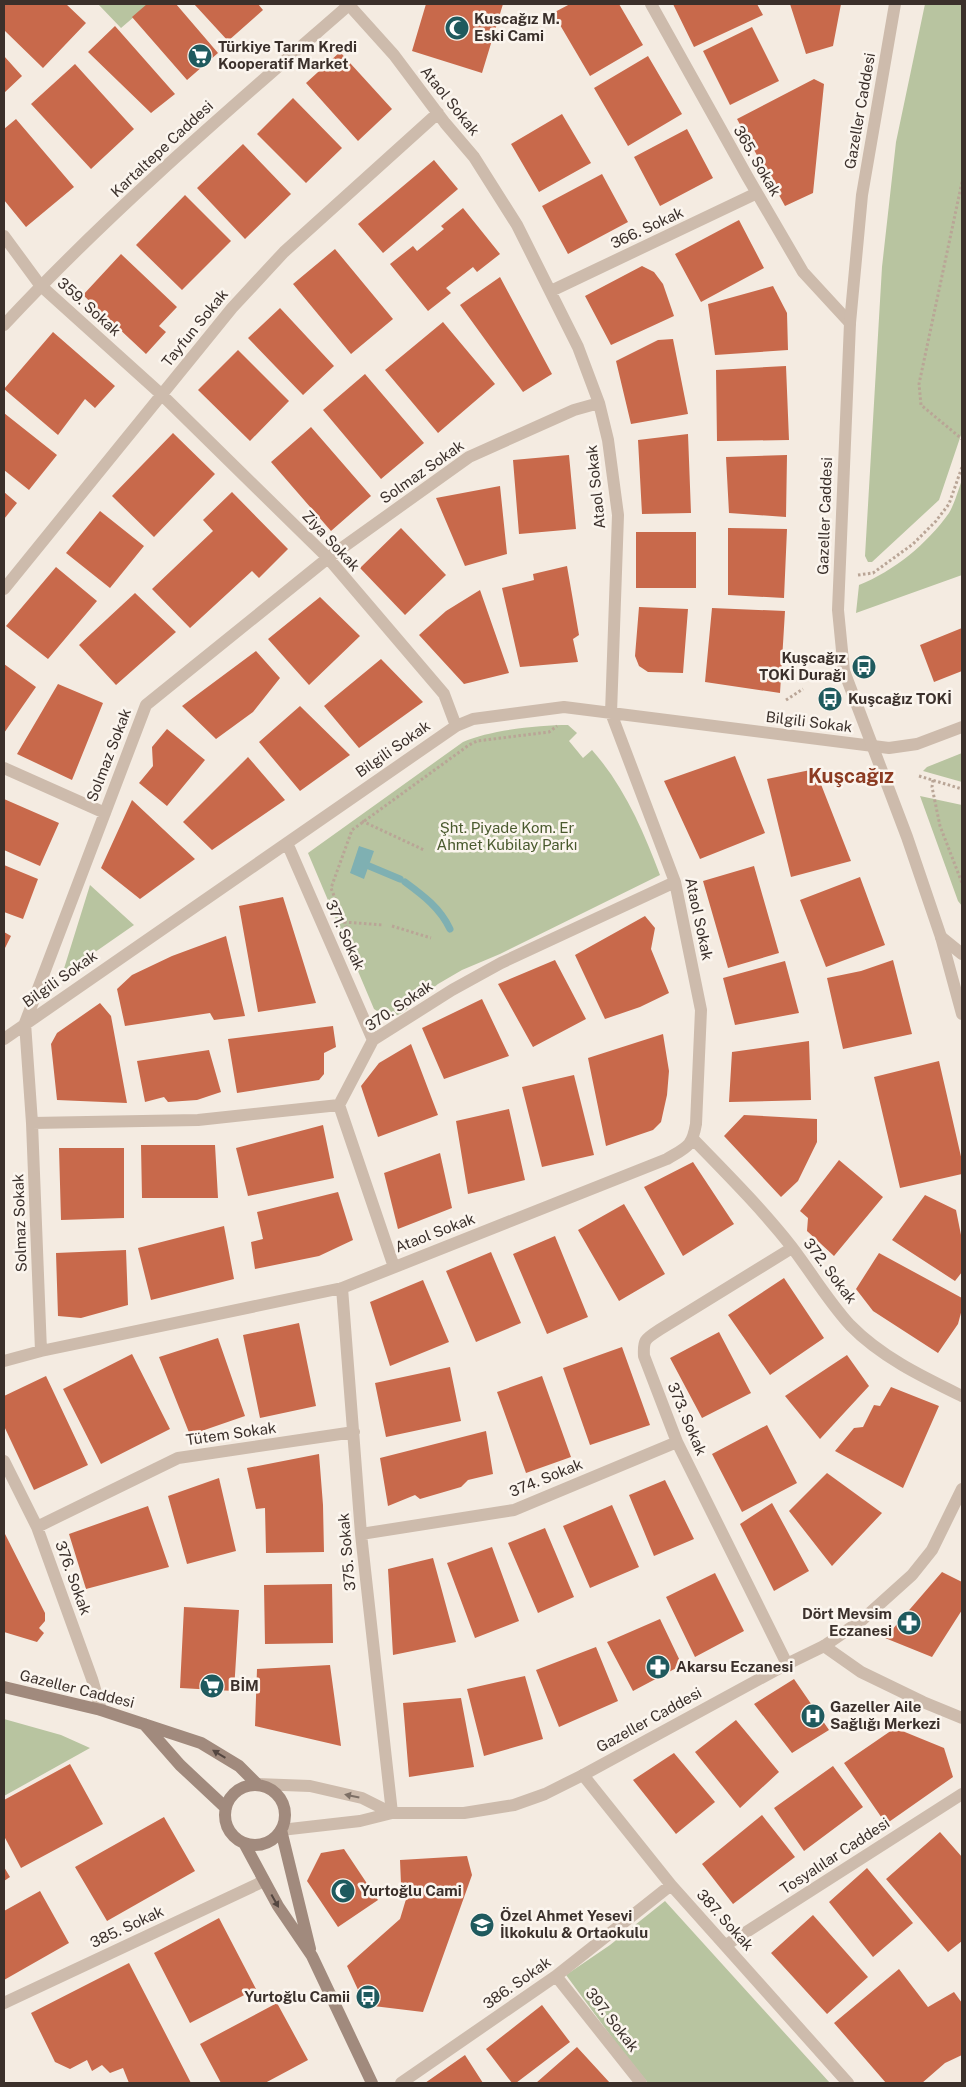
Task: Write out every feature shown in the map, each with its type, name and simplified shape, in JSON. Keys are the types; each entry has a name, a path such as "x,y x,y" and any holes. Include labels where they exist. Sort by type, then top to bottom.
{"main road":[{"name":"Gazeller Caddesi","path":"4,1687 101,1710 201,1743 239,1766 257,1784"},
{"name":"Gazeller Caddesi","path":"142,1723 180,1765 226,1808"},
{"path":"244,1843 261,1844 276,1837 285,1821 285,1810 282,1801 276,1792 267,1787 257,1784 237,1790 230,1798 225,1816 231,1832 244,1843 278,1906 312,1956 372,2083"},
{"path":"281,1830 312,1956"}],"street":[{"name":"Ataol Sokak","path":"4,1361 41,1351 342,1288 667,1159 687,1147 693,1139 696,1124 701,1010 676,882 611,713 618,516 608,440 599,403 578,347 518,225 479,164 394,56 350,4"},
{"name":"Kartaltepe Caddesi","path":"4,325 40,285 195,139 350,4"},
{"name":"365. Sokak","path":"651,4 803,272 850,323"},
{"name":"Gazeller Caddesi","path":"896,4 862,195 850,323 838,610 844,670 941,937 962,1014"},
{"name":"Tayfun Sokak","path":"4,589 232,308 284,252 438,113"},
{"name":"366. Sokak","path":"551,291 757,193"},
{"name":"359. Sokak","path":"4,236 40,285 162,395"},
{"name":"Ziya Sokak","path":"162,395 328,558 444,694 456,726"},
{"name":"Solmaz Sokak","path":"41,1351 32,1123 25,1023 146,705 328,558 469,457 574,410 599,403"},
{"name":"Bilgili Sokak","path":"4,1039 456,726 473,719 564,707 889,748 917,744 962,727"},
{"path":"4,768 105,813"},
{"name":"371. Sokak","path":"287,843 373,1040"},
{"name":"370. Sokak","path":"339,1105 373,1040 452,990 501,963 676,882"},
{"path":"941,937 962,954"},
{"path":"32,1123 198,1120 339,1105 394,1267"},
{"name":"372. Sokak","path":"693,1139 760,1209 850,1325 876,1347 901,1364 962,1396"},
{"name":"373. Sokak","path":"787,1664 677,1442 644,1356 644,1343 647,1338 792,1248"},
{"name":"375. Sokak","path":"342,1288 361,1534 392,1813"},
{"name":"Tütem Sokak","path":"37,1528 178,1458 354,1432"},
{"name":"374. Sokak","path":"361,1534 514,1510 677,1442"},
{"name":"376. Sokak","path":"4,1461 37,1528 92,1679 101,1710"},
{"name":"Gazeller Caddesi","path":"281,1830 360,1821 392,1813 464,1813 514,1804 545,1794 583,1775 787,1664 824,1646 862,1620 912,1575 932,1550 962,1489"},
{"path":"824,1646 862,1672 923,1702 962,1718"},
{"name":"387. Sokak","path":"583,1775 671,1886 848,2083"},
{"name":"Gazeller Caddesi","path":"257,1784 310,1786 362,1798 392,1813"},
{"name":"Tosyalılar Caddesi","path":"726,1945 962,1794"},
{"name":"385. Sokak","path":"4,2003 264,1881"},
{"name":"386. Sokak","path":"401,2083 556,1976 671,1886"},
{"name":"397. Sokak","path":"556,1976 641,2083"}],"path":[{"path":"962,182 919,384 921,405 962,439"},
{"path":"858,575 873,573 912,544 936,521 949,504 962,467"},
{"path":"786,700 803,689"},
{"path":"364,974 331,888 352,830 468,745 477,741 549,732 558,725"},
{"path":"919,776 962,789"},
{"path":"933,780 932,787 940,826 962,883"},
{"path":"362,821 424,850"},
{"path":"344,922 383,925"},
{"path":"392,926 431,938"}],"green space":[{"path":"98,4 149,4 121,28"},
{"path":"925,4 962,4 962,432 939,500 872,562 868,562 865,556 882,267 896,142"},
{"path":"962,480 962,575 856,613 859,585 897,564 931,535 949,513"},
{"name":"Şht. Piyade Kom. Er Ahmet Kubilay Parkı","path":"568,725 577,733 569,741 583,758 592,750 614,778 632,809 660,875 500,954 462,970 438,984 402,1013 393,1017 385,1016 374,1009 308,853 463,742 487,734 515,729"},
{"path":"962,753 962,782 923,771 927,767"},
{"path":"920,796 962,805 962,906 958,901"},
{"path":"90,885 134,925 62,975"},
{"path":"4,1719 61,1735 90,1748 4,1796"},
{"path":"665,1901 830,2083 648,2083 566,1975 610,1945"}],"water":[{"path":"359,846 374,851 364,879 350,873"}],"building":[{"path":"4,4 66,4 86,23 43,68 4,30"},
{"path":"147,4 176,4 218,53 187,80 132,17"},
{"path":"194,4 258,4 263,10 228,41"},
{"name":"Kuscağız M. Eski Cami","path":"426,4 503,4 482,73 412,51"},
{"path":"570,4 619,4 643,45 590,76 553,13"},
{"path":"673,4 757,4 763,15 694,47"},
{"path":"790,4 841,4 833,46 806,54"},
{"path":"115,26 175,94 151,113 88,52"},
{"path":"752,27 779,81 730,105 703,51"},
{"path":"340,52 392,109 358,141 306,83"},
{"path":"4,56 22,76 4,93"},
{"path":"648,56 682,114 628,146 594,88"},
{"path":"75,64 134,129 91,169 31,104"},
{"path":"814,79 824,84 813,193 785,206 737,119"},
{"path":"293,98 342,148 306,183 257,134"},
{"path":"562,114 591,163 539,192 511,144"},
{"path":"16,119 74,187 26,227 4,200 4,129"},
{"path":"687,129 713,178 660,206 634,157"},
{"path":"243,144 291,194 245,239 197,188"},
{"path":"434,160 458,189 383,253 358,224"},
{"path":"602,174 628,222 568,254 542,206"},
{"path":"185,195 231,241 182,290 136,245"},
{"path":"463,208 500,254 477,272 473,267 446,288 451,293 428,311 390,264 413,246 417,251 444,229 441,226"},
{"path":"739,220 764,268 701,302 675,254"},
{"path":"335,249 393,319 351,354 293,284"},
{"path":"121,254 177,307 159,326 166,332 146,354 83,295"},
{"path":"642,266 654,272 663,284 674,316 611,345 585,296"},
{"path":"500,277 552,374 523,392 460,305"},
{"path":"773,286 787,313 788,350 715,355 708,304"},
{"path":"280,308 334,366 303,395 248,338"},
{"path":"443,322 495,384 438,433 385,370"},
{"path":"53,332 115,386 95,408 85,399 58,435 4,389"},
{"path":"673,339 688,414 631,424 616,361 658,340"},
{"path":"238,350 289,401 250,441 198,390"},
{"path":"786,366 789,440 717,441 716,370"},
{"path":"365,374 424,443 381,479 323,410"},
{"path":"4,413 57,455 29,490 4,470"},
{"path":"311,427 371,496 331,531 271,462"},
{"path":"173,433 215,474 154,537 112,496"},
{"path":"688,434 691,513 642,514 638,440"},
{"path":"569,455 576,529 519,534 513,460"},
{"path":"787,455 786,517 729,513 726,457"},
{"path":"500,486 507,554 465,566 436,498"},
{"path":"4,492 17,503 4,519"},
{"path":"232,492 288,549 259,578 252,571 190,628 152,589 213,531 203,520"},
{"path":"100,511 144,546 110,588 66,553"},
{"path":"401,528 446,575 405,615 360,568"},
{"path":"728,528 787,529 784,598 728,595"},
{"path":"636,532 696,532 696,588 636,588"},
{"path":"567,566 579,635 573,639 578,662 520,667 502,588 534,580 533,574"},
{"path":"56,567 97,601 48,659 6,626"},
{"path":"480,590 509,673 464,684 419,635 446,611"},
{"path":"135,593 176,632 116,685 79,645"},
{"path":"320,597 360,636 309,685 268,639"},
{"path":"639,607 688,609 683,673 648,672 639,666 635,656"},
{"path":"712,608 785,611 780,693 705,682"},
{"path":"962,628 962,671 934,682 920,645"},
{"path":"256,651 280,678 253,712 216,739 182,706"},
{"path":"381,659 423,702 359,748 324,706"},
{"path":"4,664 36,687 4,733"},
{"path":"58,684 103,703 72,780 17,754"},
{"path":"300,706 350,755 300,791 259,742"},
{"path":"167,729 205,760 167,806 139,783 153,766 152,747"},
{"path":"735,756 765,833 700,859 664,781"},
{"path":"248,757 285,800 212,850 183,822"},
{"path":"815,769 851,861 791,877 767,779"},
{"path":"4,799 59,823 40,866 4,850"},
{"path":"132,800 195,859 140,899 101,868"},
{"path":"4,865 38,879 23,919 4,912"},
{"path":"754,866 779,953 728,968 703,881"},
{"path":"860,877 885,945 826,967 800,900"},
{"path":"283,897 316,1003 258,1012 239,906"},
{"path":"645,916 655,928 651,949 669,993 640,1007 605,1019 575,955"},
{"path":"4,932 11,936 4,950"},
{"path":"226,936 245,1016 214,1020 210,1013 125,1026 117,989 132,975 172,956"},
{"path":"555,960 586,1019 533,1047 498,984"},
{"path":"893,960 912,1034 843,1049 827,978 861,971"},
{"path":"785,961 799,1013 735,1025 723,978"},
{"path":"482,999 509,1056 444,1079 422,1028"},
{"path":"100,1003 111,1016 127,1103 57,1100 51,1044 57,1033"},
{"path":"333,1026 336,1047 324,1053 324,1074 319,1080 237,1093 228,1039"},
{"path":"663,1034 669,1071 667,1095 661,1122 653,1130 606,1146 588,1058"},
{"path":"809,1041 811,1100 729,1102 732,1052"},
{"path":"411,1044 438,1115 378,1137 361,1086 379,1063"},
{"path":"209,1050 221,1092 197,1100 168,1102 164,1097 145,1102 137,1061"},
{"path":"939,1061 962,1161 962,1174 900,1188 874,1077"},
{"path":"574,1075 594,1155 542,1167 522,1087"},
{"path":"509,1109 525,1180 468,1194 456,1121"},
{"path":"744,1115 817,1119 817,1142 798,1181 781,1197 724,1136"},
{"path":"323,1125 334,1178 248,1196 236,1148"},
{"path":"141,1145 215,1145 218,1198 142,1198"},
{"path":"59,1148 124,1148 124,1218 61,1220"},
{"path":"440,1153 452,1208 398,1229 384,1173"},
{"path":"839,1160 883,1197 834,1256 807,1231 808,1218 800,1211"},
{"path":"693,1162 734,1224 683,1256 644,1187"},
{"path":"338,1192 353,1240 319,1256 255,1269 251,1242 263,1239 257,1212"},
{"path":"925,1195 956,1210 962,1240 962,1272 955,1281 892,1240"},
{"path":"624,1204 665,1274 619,1301 578,1230"},
{"path":"224,1226 234,1279 151,1300 138,1248"},
{"path":"555,1236 588,1317 547,1334 513,1254"},
{"path":"126,1250 128,1305 81,1318 58,1316 56,1253"},
{"path":"491,1252 521,1323 476,1342 446,1271"},
{"path":"879,1253 962,1298 962,1309 958,1324 938,1353 873,1311 856,1289"},
{"path":"784,1278 824,1338 770,1375 728,1315"},
{"path":"423,1280 449,1342 390,1366 370,1302"},
{"path":"299,1323 316,1406 260,1418 243,1335"},
{"path":"719,1332 751,1393 702,1418 670,1358"},
{"path":"218,1338 245,1416 190,1435 159,1357"},
{"path":"622,1347 650,1425 590,1445 563,1368"},
{"path":"132,1354 170,1429 101,1464 63,1389"},
{"path":"847,1355 869,1386 820,1439 785,1396"},
{"path":"450,1367 461,1421 386,1437 375,1383"},
{"path":"46,1376 88,1465 34,1490 4,1426 4,1396"},
{"path":"542,1376 571,1457 526,1473 497,1392"},
{"path":"891,1387 939,1406 903,1488 835,1451 854,1428 863,1427 874,1405 880,1406"},
{"path":"767,1425 797,1483 742,1512 712,1454"},
{"path":"486,1431 493,1474 468,1480 461,1487 420,1499 415,1495 388,1506 380,1458"},
{"path":"319,1454 324,1552 266,1553 265,1508 256,1509 247,1468"},
{"path":"827,1473 882,1513 832,1566 789,1511"},
{"path":"219,1478 236,1551 187,1564 168,1496"},
{"path":"665,1480 694,1539 654,1556 629,1495"},
{"path":"772,1503 809,1571 774,1591 740,1524"},
{"path":"612,1505 639,1567 590,1588 563,1526"},
{"path":"148,1506 169,1567 86,1589 69,1534"},
{"path":"545,1528 574,1597 538,1613 508,1543"},
{"path":"4,1532 45,1613 45,1621 39,1628 44,1633 37,1642 4,1632"},
{"path":"492,1547 519,1621 475,1638 447,1563"},
{"path":"433,1558 456,1642 393,1655 388,1569"},
{"path":"942,1572 962,1582 962,1610 932,1657 885,1638"},
{"path":"715,1573 744,1631 695,1657 666,1597"},
{"path":"332,1584 333,1643 265,1644 264,1585"},
{"path":"184,1607 239,1610 234,1691 180,1688"},
{"path":"660,1619 682,1665 633,1691 607,1642"},
{"path":"596,1647 618,1701 559,1727 536,1670"},
{"path":"330,1665 341,1746 255,1726 257,1669"},
{"path":"525,1676 543,1739 484,1756 467,1689"},
{"path":"794,1679 829,1730 792,1753 754,1704"},
{"path":"461,1698 474,1767 409,1777 403,1703"},
{"path":"736,1720 779,1772 740,1808 695,1752"},
{"path":"895,1728 944,1748 953,1777 886,1824 844,1763"},
{"path":"674,1753 715,1802 676,1834 633,1780"},
{"path":"70,1764 103,1824 21,1868 4,1836 4,1800"},
{"path":"833,1766 863,1807 804,1851 774,1808"},
{"path":"762,1815 795,1857 733,1904 702,1864"},
{"path":"164,1817 195,1871 107,1921 75,1867"},
{"path":"940,1832 962,1857 962,1941 948,1952 886,1879"},
{"name":"Yurtoğlu Cami","path":"344,1849 378,1900 338,1927 307,1881 321,1853"},
{"path":"467,1856 472,1875 423,2012 365,2005 347,1966 400,1919 410,1886 401,1884 400,1860"},
{"path":"4,1867 10,1877 4,1881"},
{"path":"867,1868 913,1923 873,1957 829,1902"},
{"path":"40,1891 69,1943 4,1980 4,1911"},
{"path":"813,1915 868,1977 827,2014 771,1953"},
{"path":"219,1918 256,1989 190,2023 154,1953"},
{"path":"129,1963 191,2083 129,2083 123,2068 110,2073 102,2065 92,2071 87,2060 70,2069 55,2062 31,2013"},
{"path":"899,1969 928,2007 954,1992 962,2003 962,2055 945,2063 922,2083 886,2083 834,2023"},
{"path":"277,2003 308,2060 265,2083 221,2083 200,2044"},
{"path":"542,2005 570,2042 516,2083 512,2083 486,2049"},
{"path":"577,2047 610,2083 536,2083"},
{"path":"465,2055 483,2083 425,2083"}],"waterway":[{"path":"369,866 400,879"},
{"path":"405,882 425,897 450,929"}],"place":[{"name":"Kuscağız M. Eski Cami","path":"457,28"},
{"name":"Türkiye Tarım Kredi Kooperatif Market","path":"200,56"},
{"name":"Kuşcağız TOKİ Durağı","path":"864,667"},
{"name":"Kuşcağız TOKİ","path":"830,699"},
{"name":"Dört Mevsim Eczanesi","path":"909,1623"},
{"name":"Akarsu Eczanesi","path":"658,1667"},
{"name":"BİM","path":"212,1686"},
{"name":"Gazeller Aile Sağlığı Merkezi","path":"813,1716"},
{"name":"Yurtoğlu Cami","path":"343,1891"},
{"name":"Özel Ahmet Yesevi İlkokulu & Ortaokulu","path":"482,1925"},
{"name":"Yurtoğlu Camii","path":"368,1997"}],"district":[{"name":"Kuşcağız","path":"851,776"}]}
